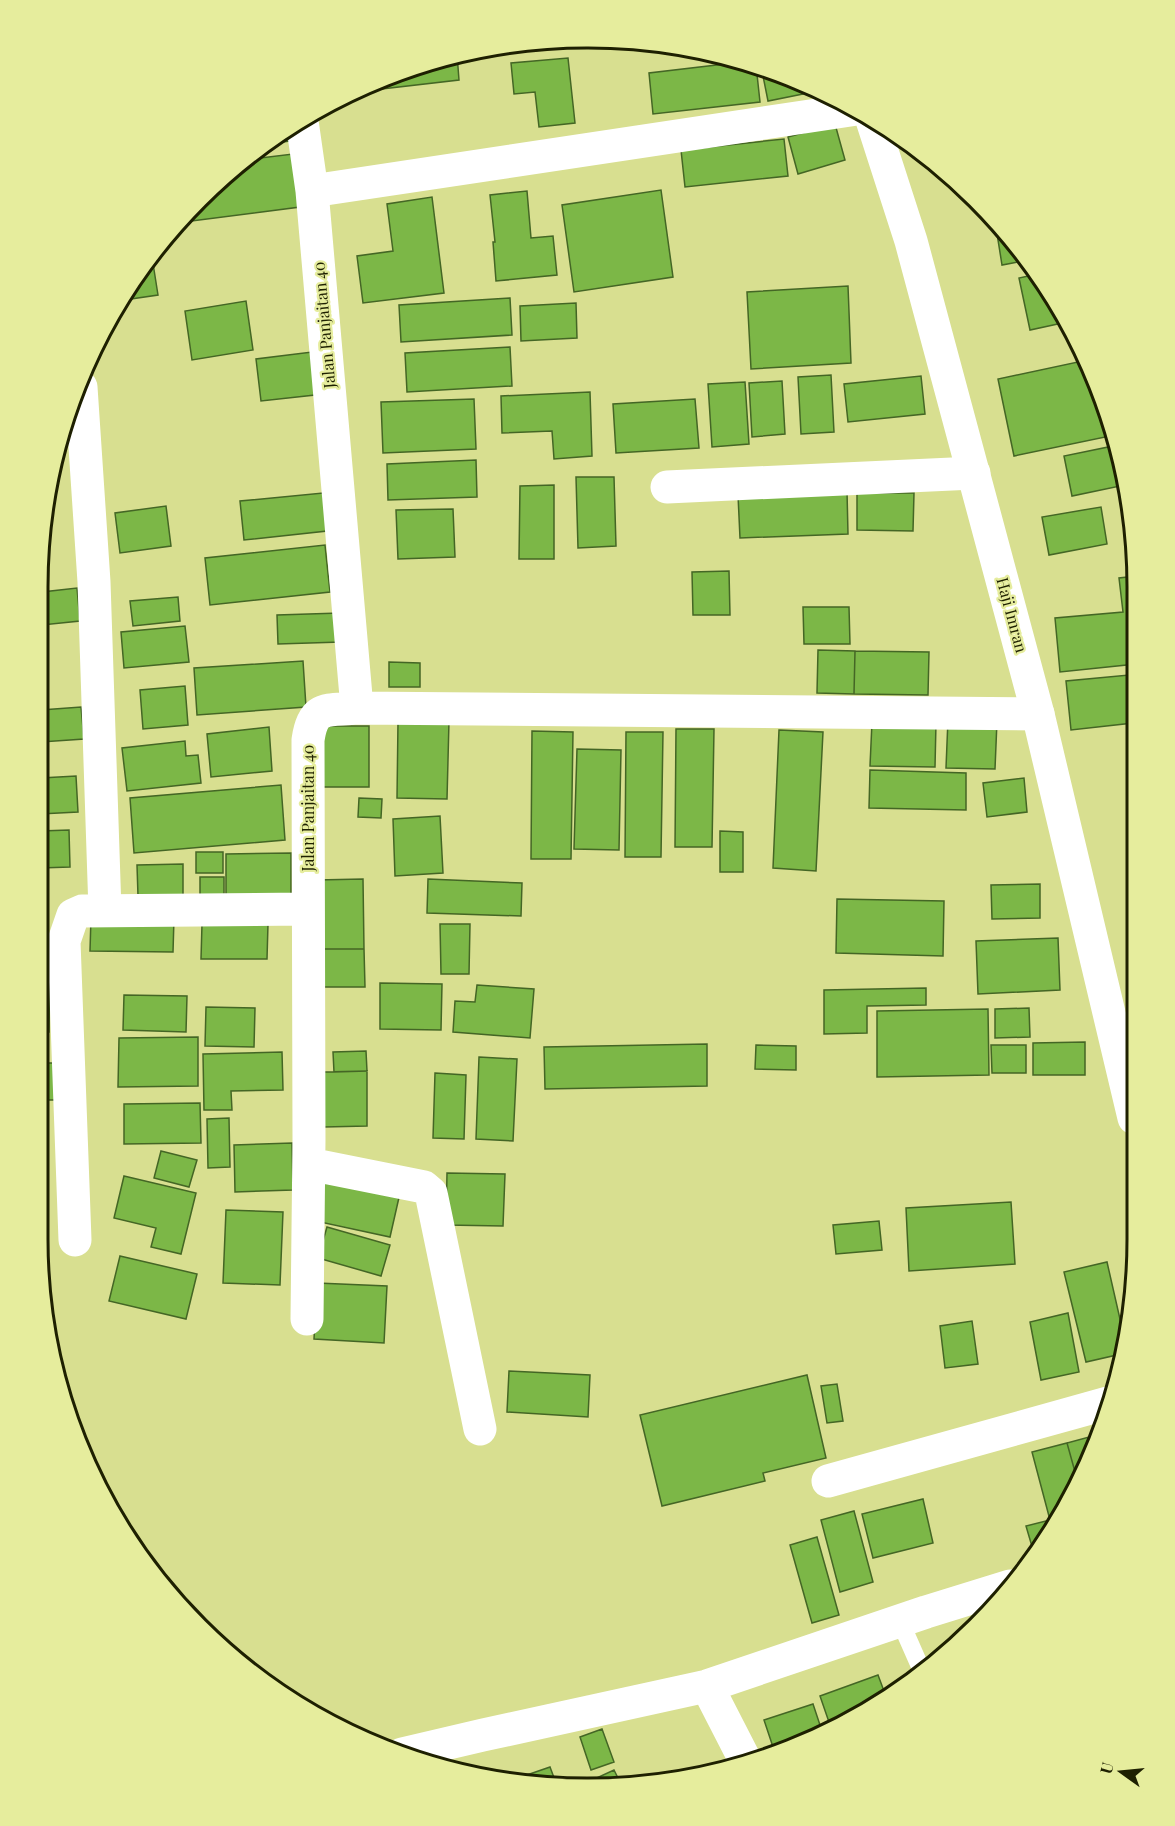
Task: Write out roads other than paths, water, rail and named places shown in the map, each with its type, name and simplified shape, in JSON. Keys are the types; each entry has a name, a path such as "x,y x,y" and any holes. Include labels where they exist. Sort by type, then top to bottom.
{"street":[{"path":"312,191 840,111"},
{"name":"Jalan Panjaitan 40","path":"303,129 312,191 357,708 321,711 313,718 308,740 307,1319"},
{"name":"Haji Imran","path":"876,132 911,241 1038,714 1127,1089"},
{"path":"82,401 94,582 105,911"},
{"path":"667,487 974,473"},
{"path":"357,708 1038,714"},
{"path":"75,1240 64,941 73,915 82,911 307,909"},
{"path":"309,1164 424,1188 431,1193 480,1429"},
{"path":"828,1481 1100,1405"},
{"path":"418,1750 707,1686 995,1592"},
{"path":"707,1686 742,1755"}],"lane":[{"path":"900,1621 919,1664"}]}
